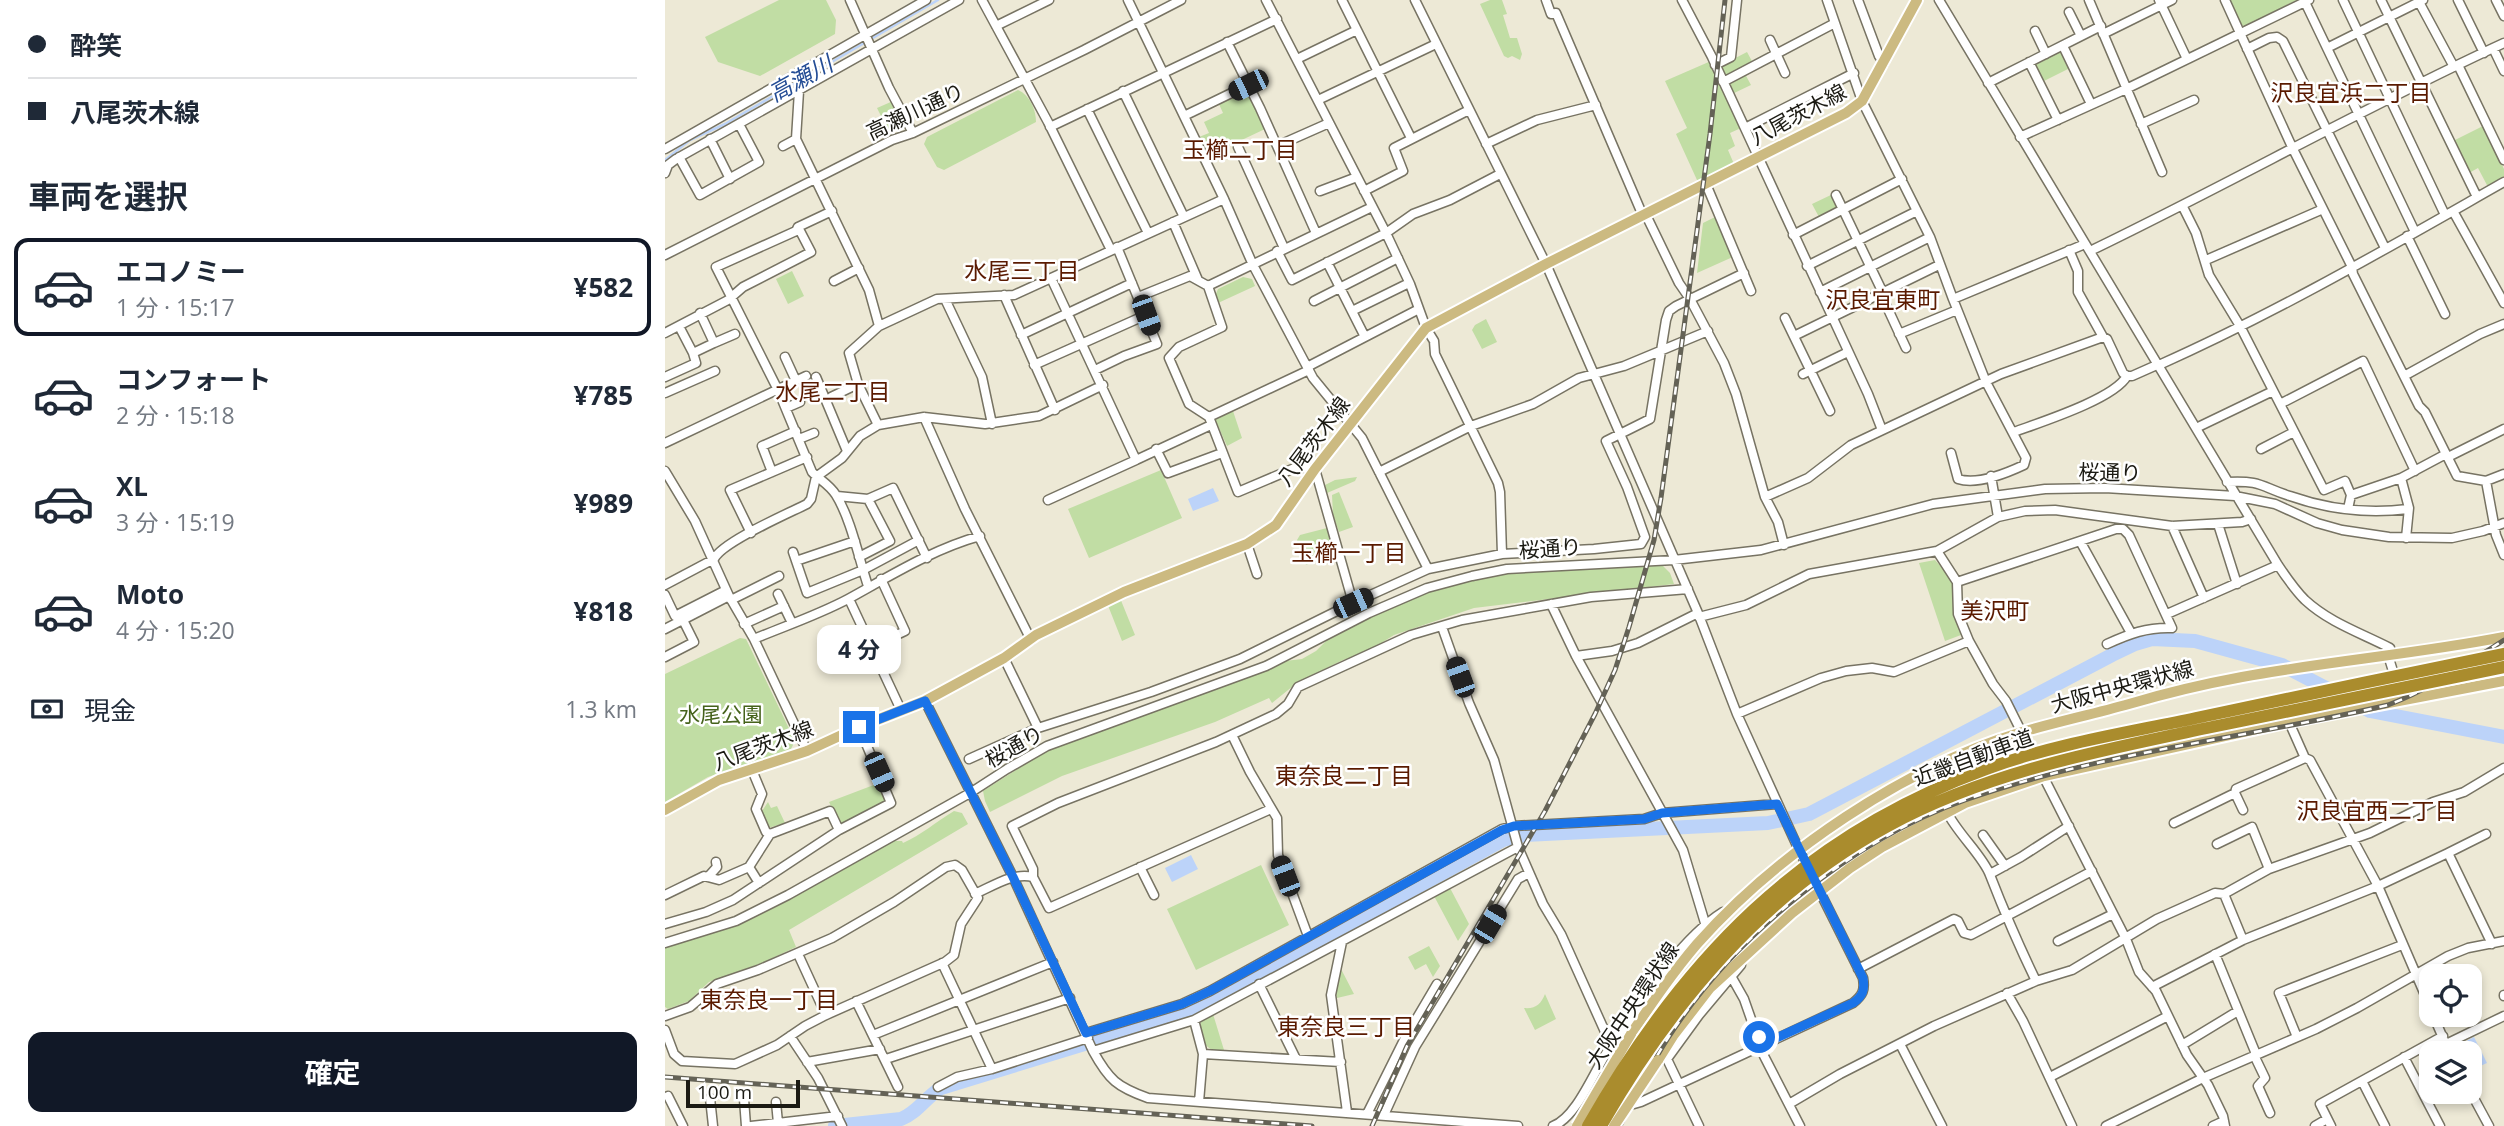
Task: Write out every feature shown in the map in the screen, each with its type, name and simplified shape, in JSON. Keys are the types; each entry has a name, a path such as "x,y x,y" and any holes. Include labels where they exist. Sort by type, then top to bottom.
{"highway":[{"name":"近畿自動車道","path":"1588,1126 1649,1028 1721,940 1786,880 1847,836 1903,804 1987,768 2064,746 2504,654"},
{"name":"近畿自動車道","path":"1601,1126 1660,1033 1702,979 1731,948 1766,914 1824,866 1920,809 1992,780 2069,758 2504,667"}],"main road":[{"name":"八尾茨木線","path":"665,810 719,780 807,751 925,701 1003,658 1036,635 1124,592 1247,544 1276,525 1315,469 1426,328 1546,264 1846,113 1862,101 1917,0"},
{"name":"大阪中央環状線","path":"1577,1126 1631,1034 1697,944 1799,850 1832,825 1896,787 1947,761 2022,732 2153,696 2241,677 2504,637"},
{"path":"1614,1126 1658,1059 1710,988 1765,936 1819,891 1882,847 1947,812 2011,786 2044,776 2289,722 2504,681"}],"street":[{"path":"850,0 889,88 913,133"},
{"path":"665,149 926,0"},
{"path":"665,173 668,166 679,157 959,0"},
{"path":"982,0 1132,283 1157,344 1095,370"},
{"path":"996,26 1049,0"},
{"path":"1128,0 1253,265 1308,368 1362,438 1428,569"},
{"name":"高瀬川通り","path":"665,255 892,140 913,133 1181,0"},
{"path":"1266,0 1398,258 1426,328 1434,341 1435,354 1500,492 1502,554"},
{"path":"1342,0 1411,138"},
{"path":"1415,0 1546,264 1688,589 1737,713 1865,988 1861,997 1634,1104 1589,1082"},
{"path":"1546,0 1551,14 1556,13 1644,215 1679,283 1708,331 1736,394 1765,497 1784,545"},
{"path":"1682,0 1745,128 1882,430"},
{"path":"1715,65 1731,57 1737,0"},
{"path":"1827,0 1862,101 1930,237 1986,382 2026,458 2024,465 1966,481 1958,479 1951,453"},
{"path":"1868,0 1858,2 1884,63"},
{"path":"1939,0 2278,565 2305,599 2349,629 2390,648 2388,655 2401,700"},
{"path":"2089,0 2162,172"},
{"path":"1988,83 2081,36 2102,30 2172,0"},
{"path":"2225,0 2353,274 2457,476 2486,481 2504,474"},
{"path":"2343,0 2389,99 2449,213 2504,303"},
{"path":"2381,0 2477,198"},
{"path":"2458,0 2484,53"},
{"path":"2496,0 2504,16"},
{"path":"2020,137 2126,89 2306,1 2445,314"},
{"path":"2326,48 2421,1 2504,160"},
{"path":"2160,3 2187,59"},
{"path":"2069,12 2081,36"},
{"path":"1050,127 1277,19"},
{"path":"1723,82 1835,23"},
{"path":"1297,59 1357,30"},
{"path":"2035,31 2046,54"},
{"path":"2247,49 2269,38 2277,37 2283,41 2385,248"},
{"path":"1770,40 1785,73"},
{"path":"1227,42 1316,233"},
{"path":"1318,100 1436,44"},
{"path":"1953,299 2183,206 2292,146 2504,44"},
{"path":"2063,46 2091,104"},
{"path":"2493,48 2504,71"},
{"path":"2029,62 2058,120"},
{"path":"1745,128 1854,73"},
{"path":"1184,116 1248,85"},
{"path":"799,91 796,139 869,290 879,326"},
{"path":"1123,91 1184,217"},
{"path":"2141,124 2194,100"},
{"path":"1486,144 1539,119 1596,105"},
{"path":"1087,109 1148,233"},
{"path":"1364,191 1403,171 1394,148 1469,110"},
{"path":"1277,146 1329,123"},
{"path":"679,157 699,195 730,179 759,162 739,124"},
{"path":"710,139 730,179"},
{"path":"783,146 796,139"},
{"path":"1238,147 1243,169 1281,249 1292,279 1386,233 1413,214 1450,200 1500,174"},
{"path":"1320,191 1357,177"},
{"path":"1793,235 1902,179"},
{"path":"2127,376 2140,373 2240,326 2504,183"},
{"path":"1706,184 1751,291"},
{"path":"1836,194 1906,348"},
{"path":"878,425 858,384 849,353 879,326 937,299 1014,295 1224,199"},
{"path":"2183,206 2206,260 2209,275 2240,326 2324,490 2345,481 2351,495 2349,509"},
{"path":"1208,286 1373,207"},
{"path":"2206,260 2323,209"},
{"path":"832,211 798,227 796,231 716,267 778,390 812,472 823,479 837,496 855,541 868,586"},
{"path":"1807,266 1917,211"},
{"path":"1173,222 1198,280"},
{"path":"665,333 731,297 743,287 811,252 798,227"},
{"path":"1819,292 1930,237"},
{"path":"2069,250 2078,271 2078,292 2127,376"},
{"path":"1314,301 1398,258"},
{"path":"1327,262 1365,337"},
{"path":"1794,336 1939,265"},
{"path":"834,281 859,268"},
{"path":"969,759 1038,728 1151,692 1240,659 1428,569 1502,554 1641,544 1644,537 1627,487 1605,441 1650,419 1669,311 1744,273"},
{"path":"1138,297 1190,276 1208,286 1222,327 1179,347 1169,358 1189,404 1210,421 1238,492 1297,467 1315,469 1353,603"},
{"path":"1051,278 1136,460"},
{"path":"1021,335 1132,283"},
{"path":"1352,311 1409,283"},
{"path":"1004,295 1055,410"},
{"path":"945,299 982,377 992,424"},
{"path":"1048,500 1136,460 1419,309"},
{"path":"1899,334 1957,310"},
{"path":"700,313 714,343"},
{"path":"1034,365 1146,315"},
{"path":"1785,318 1807,372 1830,411"},
{"path":"2404,376 2480,334 2504,324"},
{"path":"665,377 696,363 681,330"},
{"path":"1379,472 1471,426 1534,404 1579,378 1624,366 1708,331"},
{"path":"693,353 735,334"},
{"path":"1765,497 1808,478 1842,450 1882,430 2001,374 2103,337"},
{"path":"1807,372 1848,352"},
{"path":"785,357 796,381"},
{"path":"2280,404 2363,361 2415,471"},
{"path":"665,393 715,371"},
{"path":"665,443 806,376"},
{"path":"2014,432 2105,395 2123,384 2127,376"},
{"path":"817,377 847,451"},
{"path":"831,397 858,384"},
{"path":"665,585 714,559 717,554 751,533 807,504 811,499 816,477 842,458 860,436 878,425 924,417 992,424 1038,416 1103,385"},
{"path":"2196,428 2273,391"},
{"path":"786,408 800,402"},
{"path":"924,417 965,509 1031,640"},
{"path":"2351,495 2401,478 2504,429"},
{"path":"2261,449 2294,432"},
{"path":"772,472 762,446 797,435 814,433"},
{"path":"1156,449 1168,473 1222,453"},
{"path":"751,533 730,490 807,457"},
{"path":"665,471 687,506 714,559 729,595 754,639 807,751"},
{"path":"1991,476 1998,517"},
{"path":"2401,478 2408,509 2406,538"},
{"path":"2486,481 2495,528 2504,555"},
{"path":"2227,482 2258,482 2288,496 2349,509 2381,512 2408,509"},
{"path":"837,496 868,499 893,488 927,558"},
{"name":"桜通り","path":"665,943 746,916 788,895 970,793 1047,746 1266,666 1369,613 1427,588 1507,569 1717,556 1784,545 1933,504 2045,489 2105,488 2235,496 2276,504 2317,523 2342,530 2406,538 2452,538 2495,528 2504,523"},
{"path":"868,499 896,552"},
{"path":"1576,656 1612,651 1638,643 1698,615 1746,606 1809,574 1937,551 1998,517 2025,511 2055,510 2172,526 2242,522 2251,519"},
{"path":"2218,524 2237,584"},
{"path":"2172,526 2204,598"},
{"path":"1958,582 2116,528 2123,529 2129,535 2172,628 2156,627 2130,633 2107,645"},
{"path":"754,639 980,536"},
{"path":"855,541 795,556 807,593 863,570 919,540"},
{"path":"859,557 890,541"},
{"path":"2080,541 2130,633"},
{"path":"1247,544 1257,574"},
{"path":"1937,551 1958,582 1958,614 1969,641 2022,732 2126,939 2139,972 2152,987 2182,1045 2203,1078 2224,1123 2213,1126"},
{"path":"2167,614 2278,565"},
{"path":"665,595 675,616 779,576"},
{"path":"871,647 905,631 881,579"},
{"path":"1271,809 1049,908 1012,826 1058,803 1232,735 1276,714 1288,704 1298,687 1411,635 1462,620 1591,597 1688,589"},
{"path":"778,594 792,623"},
{"path":"665,629 729,595"},
{"path":"849,598 901,710"},
{"path":"1551,604 1576,656 1683,850 1705,923"},
{"path":"744,624 784,606"},
{"path":"665,657 694,642 683,620"},
{"path":"1442,627 1469,703 1494,760 1518,845 1529,873 1543,904 1562,934 1611,1045"},
{"path":"1737,713 1821,678 1872,668 1894,672 1969,641"},
{"path":"1003,658 1038,728"},
{"path":"925,701 1013,877 1093,1050 1106,1073 1118,1086 1148,1098 1518,1126"},
{"path":"2289,722 2305,758 2310,760 2378,886 2419,984"},
{"path":"665,924 706,912 733,900 839,830 891,803 859,727"},
{"path":"1232,735 1277,818 1277,855 1308,936"},
{"path":"2174,823 2235,793 2237,789 2305,758"},
{"path":"1789,1104 1840,1074 1934,1026 2036,981 2072,970 2157,919 2215,893 2224,894 2269,869 2370,833 2433,802 2464,792 2504,768"},
{"path":"752,770 762,794 756,809 766,832 770,834"},
{"path":"2235,793 2243,810"},
{"path":"938,1087 957,1077 992,1069 1182,1004 1502,830 1779,808"},
{"path":"665,894 703,876 719,880 749,867 770,834 830,811 839,830"},
{"path":"1947,812 1990,874 2006,918 2036,981"},
{"path":"1990,874 2069,827"},
{"path":"2217,844 2252,827 2269,869"},
{"path":"2152,987 2243,940 2378,886 2486,834"},
{"path":"1983,835 2005,866"},
{"path":"1093,1050 1193,1020 1518,845"},
{"path":"2448,853 2492,944"},
{"path":"708,877 717,867 716,862"},
{"path":"665,1016 690,1007 716,984 798,954 832,938 894,902 946,867 955,865 962,870 978,898 961,924 954,955 826,1015 777,1045 735,1064 682,1061 674,1054 665,1030"},
{"path":"749,867 758,883"},
{"path":"1140,867 1154,895"},
{"path":"1858,969 1954,919 1964,933 1971,935 2092,871"},
{"path":"1384,1115 1415,1046 1518,879 1529,873"},
{"path":"975,894 1013,877 1033,877"},
{"path":"2224,894 2243,940"},
{"path":"1553,1126 1570,1115 1611,1045 1683,948 1705,923 1742,900"},
{"path":"2058,941 2113,914"},
{"path":"1699,1126 1667,1059 1699,1015 1765,936"},
{"path":"2105,1126 2120,1122 2203,1078 2357,1008 2468,948 2504,941"},
{"path":"1342,942 1331,995 1347,1112"},
{"path":"2297,1037 2279,993 2402,945"},
{"path":"798,954 826,1015"},
{"path":"2215,954 2265,1077 2258,1086 2270,1113"},
{"path":"873,1035 1053,962"},
{"path":"941,963 992,1069"},
{"path":"1731,976 1744,999 1764,1056 1800,1126"},
{"path":"1259,984 1296,1059"},
{"path":"1367,1114 1404,1040 1437,984"},
{"path":"2007,993 2050,1077 2071,1126"},
{"path":"886,1059 1070,998"},
{"path":"856,1002 898,1087"},
{"path":"2182,1045 2238,1011"},
{"path":"2050,1077 2168,1016"},
{"path":"2315,1126 2329,1122 2320,1104 2404,1058 2504,1017"},
{"path":"1193,1020 1203,1054 1199,1102"},
{"path":"2438,1027 2444,1040"},
{"path":"790,1036 842,1126"},
{"path":"1404,1040 1415,1046"},
{"path":"1900,1044 1942,1126"},
{"path":"807,1062 880,1049"},
{"path":"1203,1054 1341,1062"},
{"path":"2404,1058 2440,1126"},
{"path":"2362,1081 2385,1126"},
{"path":"668,1096 683,1126"},
{"path":"710,1098 713,1126"},
{"path":"744,1099 749,1126 838,1116"},
{"path":"776,1102 778,1123"},
{"path":"2477,1104 2489,1126"}],"green space":[{"path":"779,0 826,0 836,20 835,34 760,76 718,62 705,37"},
{"path":"1490,0 1502,0 1507,14 1503,15 1510,38 1517,38 1522,54 1520,60 1504,56 1480,4"},
{"path":"2228,0 2297,0 2245,26 2240,25"},
{"path":"2062,50 2070,68 2042,82 2035,62"},
{"path":"1747,52 1753,63 1724,75 1720,66"},
{"path":"1711,61 1741,128 1730,133 1735,146 1728,150 1734,164 1701,181 1697,180 1676,134 1687,128 1665,81"},
{"path":"1745,74 1751,85 1732,94 1729,81"},
{"path":"1018,90 1026,95 1031,103 1036,122 944,170 937,167 924,144 927,137"},
{"path":"1246,90 1265,129 1208,156 1199,137 1209,133 1204,122 1223,113 1218,102"},
{"path":"893,101 904,124 899,130 888,130 877,108"},
{"path":"2483,126 2504,169 2504,178 2488,187 2478,168 2469,173 2453,141"},
{"path":"1833,194 1837,208 1819,217 1812,204"},
{"path":"1717,216 1735,256 1697,273 1703,223"},
{"path":"792,271 804,296 788,304 776,279"},
{"path":"1243,277 1252,279 1255,286 1218,303 1215,296 1218,289"},
{"path":"1486,319 1497,342 1482,349 1472,330"},
{"path":"1232,408 1242,438 1227,446 1214,417"},
{"path":"1161,470 1182,518 1089,558 1068,509"},
{"path":"1357,477 1355,481 1327,493 1325,485 1335,480"},
{"path":"1339,492 1353,527 1339,532 1333,515 1332,495"},
{"path":"1327,528 1335,554 1306,565 1297,540 1300,535"},
{"path":"1935,560 1948,574 1954,586 1953,613 1961,635 1945,641 1919,563"},
{"path":"1662,565 1670,573 1674,584 1474,608 1394,635 1364,654 1343,660 1298,682 1272,703 1269,698 1215,722 1062,776 990,812 985,801 983,791 1046,751 1242,680 1285,661 1302,659 1316,651 1327,640 1394,605 1426,592 1505,573"},
{"path":"1120,598 1135,635 1122,641 1107,603"},
{"name":"水尾公園","path":"740,638 746,639 795,741 791,749 708,777 665,802 665,674"},
{"path":"879,783 886,803 840,825 829,802"},
{"path":"768,802 771,808 777,806 785,823 768,828 762,811"},
{"path":"954,811 962,813 968,824 789,930 796,947 762,963 709,982 689,1001 668,1009 665,1007 665,947 755,915 894,841 903,843 910,840"},
{"path":"1261,865 1289,925 1196,970 1167,909"},
{"path":"1450,888 1469,924 1458,941 1434,896"},
{"path":"1429,946 1440,966 1433,977 1426,964 1415,970 1408,957"},
{"path":"1341,969 1354,994 1337,998 1335,991"},
{"path":"1545,994 1556,1019 1535,1030 1524,1008 1537,1005"},
{"path":"1213,1014 1224,1050 1208,1047 1202,1037 1201,1021"}],"water":[{"path":"1213,488 1219,501 1193,511 1188,499"},
{"path":"1191,855 1198,869 1172,882 1165,868"}],"waterway":[{"name":"高瀬川","path":"665,160 690,140 725,124 938,0"},
{"path":"835,1126 901,1119 941,1088 1189,1012 1503,840 1525,835 1768,823 1809,814 2112,655 2152,639 2195,641 2282,665 2370,711 2504,737"}],"railway":[{"path":"1372,1126 1407,1046 1545,811 1595,714 1615,670 1629,627 1654,540 1661,498 1710,134 1725,0"},
{"path":"1620,1126 1668,1038 1695,1000 1726,964 1799,896 1880,840 1922,818 2016,783 2122,758 2388,705 2434,684 2504,640"},
{"path":"665,1077 1312,1126"}],"district":[{"name":"沢良宜浜二丁目","path":"2351,92"},
{"name":"玉櫛二丁目","path":"1240,149"},
{"name":"水尾三丁目","path":"1022,270"},
{"name":"沢良宜東町","path":"1883,299"},
{"name":"水尾二丁目","path":"833,391"},
{"name":"玉櫛一丁目","path":"1349,552"},
{"name":"美沢町","path":"1995,610"},
{"name":"東奈良二丁目","path":"1344,775"},
{"name":"沢良宜西二丁目","path":"2377,810"},
{"name":"東奈良一丁目","path":"769,999"},
{"name":"東奈良三丁目","path":"1346,1026"}],"route":[{"path":"859,727 925,701 1013,877 1086,1033 1182,1004 1210,991 1502,830 1514,826 1644,819 1662,813 1777,804 1863,978 1865,988 1861,997 1853,1003 1761,1045 1759,1037"}]}
